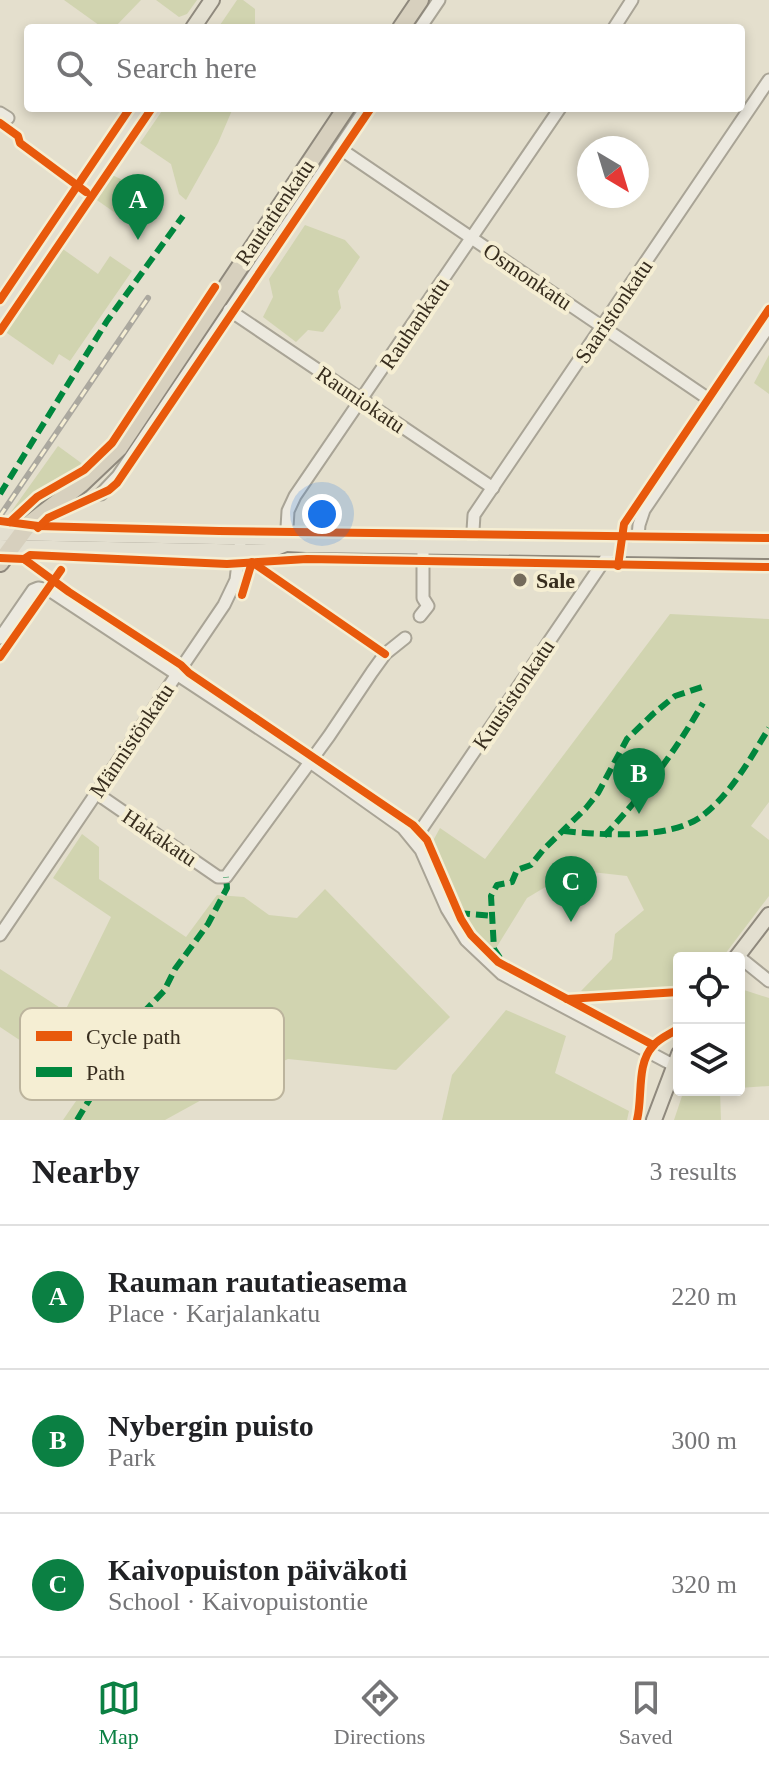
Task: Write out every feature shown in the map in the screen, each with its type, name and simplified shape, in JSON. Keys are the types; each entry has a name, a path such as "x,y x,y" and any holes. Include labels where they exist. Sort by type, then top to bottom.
{"highway":[{"path":"404,24 420,0"},
{"path":"0,563 7,540 39,503 95,470 119,448 343,112"}],"main road":[{"path":"196,24 212,0"},
{"path":"0,313 136,112"},
{"path":"7,540 240,545 268,538 286,544 769,551"},
{"path":"741,952 769,915"},
{"path":"654,1120 673,1067"}],"street":[{"path":"423,24 439,0"},
{"path":"617,24 632,0"},
{"name":"Saaristonkatu","path":"472,546 474,515 769,80"},
{"name":"Rautatienkatu","path":"101,494 118,476 363,112"},
{"name":"Rauhankatu","path":"286,544 288,511 295,496 557,112"},
{"name":"Osmonkatu","path":"339,148 716,404"},
{"name":"Rauniokatu","path":"229,310 493,488"},
{"path":"637,548 644,510 769,326"},
{"name":"Männistönkatu","path":"0,935 231,592 236,580 240,545"},
{"path":"420,616 428,606 423,598 423,546"},
{"name":"Kuusistonkatu","path":"414,840 612,549"},
{"path":"0,638 29,595 38,588 49,590 391,819 414,840 466,940 494,967 673,1057"},
{"path":"310,762 385,654 405,638"},
{"name":"Hakakatu","path":"96,793 218,877 226,877 310,762"},
{"path":"745,963 769,981"}],"green space":[{"path":"64,0 141,0 118,24 97,24"},
{"path":"156,0 197,0 187,14 179,17"},
{"path":"237,0 243,0 255,9 255,24 221,24"},
{"path":"161,112 231,112 186,200 179,194 171,164 140,143"},
{"path":"110,174 142,189 144,207 131,224 94,198"},
{"path":"305,225 345,240 360,257 338,291 341,308 323,332 308,330 296,342 263,317 273,297 269,279"},
{"path":"60,247 98,274 110,256 132,271 70,361 59,354 53,365 4,331"},
{"path":"769,355 769,394 754,383"},
{"path":"58,446 84,465 38,493 6,519"},
{"path":"670,614 769,619 769,802 751,826 769,840 769,896 727,952 673,952 673,988 596,994 581,991 612,959 615,934 644,910 627,876 574,870 527,898 493,953 464,916 433,847 434,839 440,828 485,859"},
{"path":"82,834 99,847 99,879 186,937 217,895 244,897 269,915 297,918 325,889 450,1017 396,1070 284,1061 284,1008 66,1008 111,917 53,878"},
{"path":"0,969 60,1008 20,1008 20,1040 0,1027"},
{"path":"745,990 769,998 769,1086 745,1088"},
{"path":"506,1010 566,1036 555,1073 629,1111 627,1120 442,1120 452,1075"},
{"path":"682,1096 720,1096 721,1120 674,1120"},
{"path":"77,1100 201,1100 165,1120 63,1120"}],"railway":[{"path":"0,516 148,298"}],"marked path":[{"path":"0,494 107,321 183,216"},
{"path":"500,958 494,949 491,896 497,885 512,882 517,870 531,865 586,808 598,793 627,739 653,714 675,696 705,686"},
{"path":"604,836 658,772 703,703"},
{"path":"564,831 635,834 688,824 702,816 722,797 769,728"},
{"path":"148,1008 164,991 175,969 208,924 227,888 226,877"},
{"path":"458,913 494,916"},
{"path":"77,1120 89,1100"}],"cycle path":[{"path":"0,300 127,112"},
{"path":"0,331 149,112"},
{"path":"38,528 48,518 109,490 117,483 368,112"},
{"path":"0,123 18,136 20,143 86,192"},
{"path":"10,522 37,497 84,470 112,443 215,287"},
{"path":"618,566 624,524 769,309"},
{"path":"0,521 38,526 219,531 769,538"},
{"path":"24,559 30,555 227,564 307,559 769,567"},
{"path":"0,558 24,559 413,825 427,840 461,919 471,935 498,962 653,1045"},
{"path":"242,595 252,562 385,654"},
{"path":"0,657 61,570"},
{"path":"567,999 673,992"},
{"path":"637,1120 644,1062 653,1046 673,1032"}],"place":[{"name":"Rauman rautatieasema","path":"138,240"},
{"name":"Sale","path":"520,580"},
{"name":"Nybergin puisto","path":"639,814"},
{"name":"Kaivopuiston päiväkoti","path":"571,922"}]}
